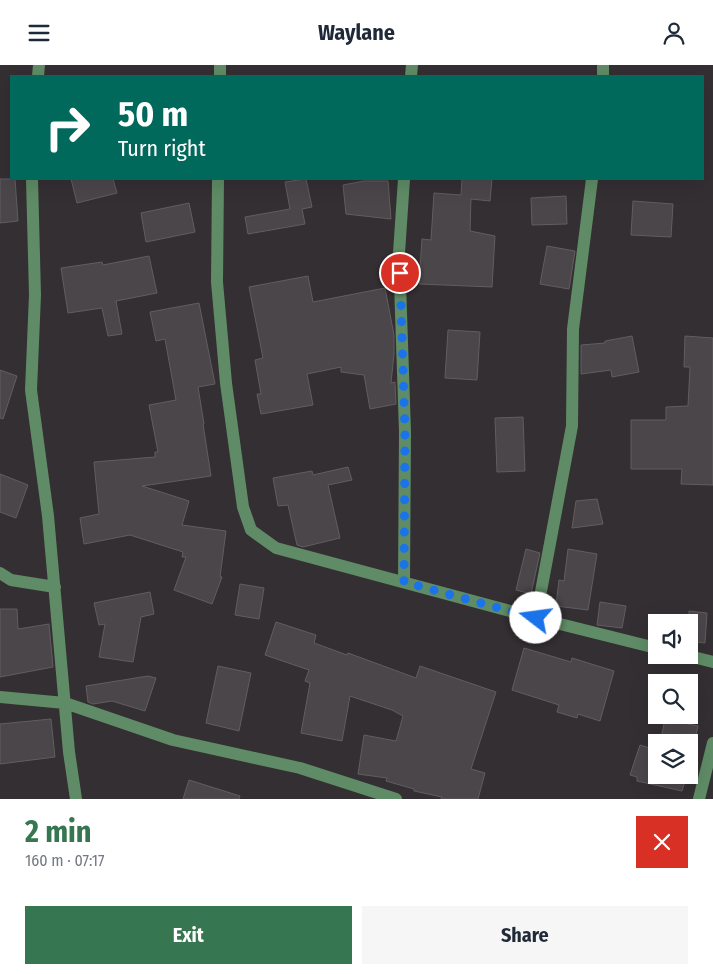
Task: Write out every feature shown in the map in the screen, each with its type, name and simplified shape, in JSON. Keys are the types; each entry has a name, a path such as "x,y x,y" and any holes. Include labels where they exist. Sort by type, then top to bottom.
{"street":[{"path":"32,180 36,295 31,390 48,516 69,752 76,799"},
{"path":"218,180 217,282 226,383 243,507 251,530 276,548 648,646"},
{"path":"404,180 399,253 405,431 404,582"},
{"path":"536,618 572,426 573,329 592,180"},
{"path":"0,573 11,580 55,587"},
{"path":"698,658 713,662"},
{"path":"0,697 65,703 173,740 300,768 396,799"},
{"path":"699,799 713,743"}],"building":[{"path":"0,179 15,180 18,221 0,223"},
{"path":"71,180 113,180 117,193 77,203"},
{"path":"306,180 312,207 302,209 305,224 248,234 245,217 290,209 285,182"},
{"path":"462,180 492,180 490,201 471,199 470,231 495,236 492,287 419,284 422,239 431,240 434,193 461,195"},
{"path":"364,181 388,181 391,219 346,214 343,185"},
{"path":"566,196 567,224 532,225 531,198"},
{"path":"633,201 673,204 671,237 631,235"},
{"path":"189,203 195,232 146,242 141,213"},
{"path":"547,246 575,251 569,289 540,284"},
{"path":"149,256 157,293 116,301 122,334 108,336 102,308 68,313 61,268 102,262 103,265"},
{"path":"308,276 313,302 385,288 394,335 391,383 395,382 396,404 370,409 364,375 341,372 341,367 307,374 313,405 261,414 257,394 261,394 255,360 263,358 249,287"},
{"path":"199,303 215,384 198,387 211,476 142,486 189,501 182,525 226,531 220,577 222,577 212,604 174,590 186,557 182,557 183,552 130,535 84,544 80,518 99,514 94,462 155,457 155,452 158,452 149,405 176,400 165,339 156,341 150,312"},
{"path":"448,330 480,332 477,380 445,378"},
{"path":"632,336 639,372 612,377 611,370 581,374 581,345 605,343 605,341"},
{"path":"685,336 713,338 713,485 681,484 682,469 631,469 631,420 666,420 666,407 688,406 690,367 684,367"},
{"path":"0,370 17,376 3,419 0,418"},
{"path":"523,417 525,471 497,472 495,418"},
{"path":"348,467 352,480 328,485 340,538 303,547 297,545 288,505 278,506 273,478 312,471 313,475"},
{"path":"0,474 28,485 16,518 0,512"},
{"path":"597,499 603,524 572,528 576,501"},
{"path":"526,549 540,553 531,594 516,590"},
{"path":"568,549 597,554 588,610 556,606 559,580 564,581"},
{"path":"240,584 264,588 259,619 235,615"},
{"path":"150,592 154,614 141,617 133,662 99,657 105,624 99,625 94,603"},
{"path":"600,602 626,606 622,628 597,625"},
{"path":"0,609 17,609 18,629 49,624 53,667 0,677"},
{"path":"689,611 707,613 705,643 698,642 698,614 689,614"},
{"path":"276,622 316,635 314,643 347,655 348,653 416,678 420,666 496,692 471,769 485,773 478,799 441,799 442,797 414,791 414,789 386,781 387,778 358,774 364,735 396,741 403,716 392,710 350,696 342,741 301,733 310,683 305,681 309,670 265,655"},
{"path":"524,648 571,662 572,658 614,671 600,721 578,714 577,718 557,712 559,705 512,690"},
{"path":"218,666 251,673 239,731 206,723"},
{"path":"148,676 156,678 145,711 112,701 93,704 88,702 86,686"},
{"path":"51,719 55,757 0,764 0,724"},
{"path":"664,724 698,726 696,734 662,734"},
{"path":"640,745 648,748 648,783 637,781 637,777 630,775"},
{"path":"189,780 240,796 239,799 183,799"},
{"path":"650,784 684,784 682,791"}],"route":[{"path":"400,273 405,431 404,582 536,618"}]}
